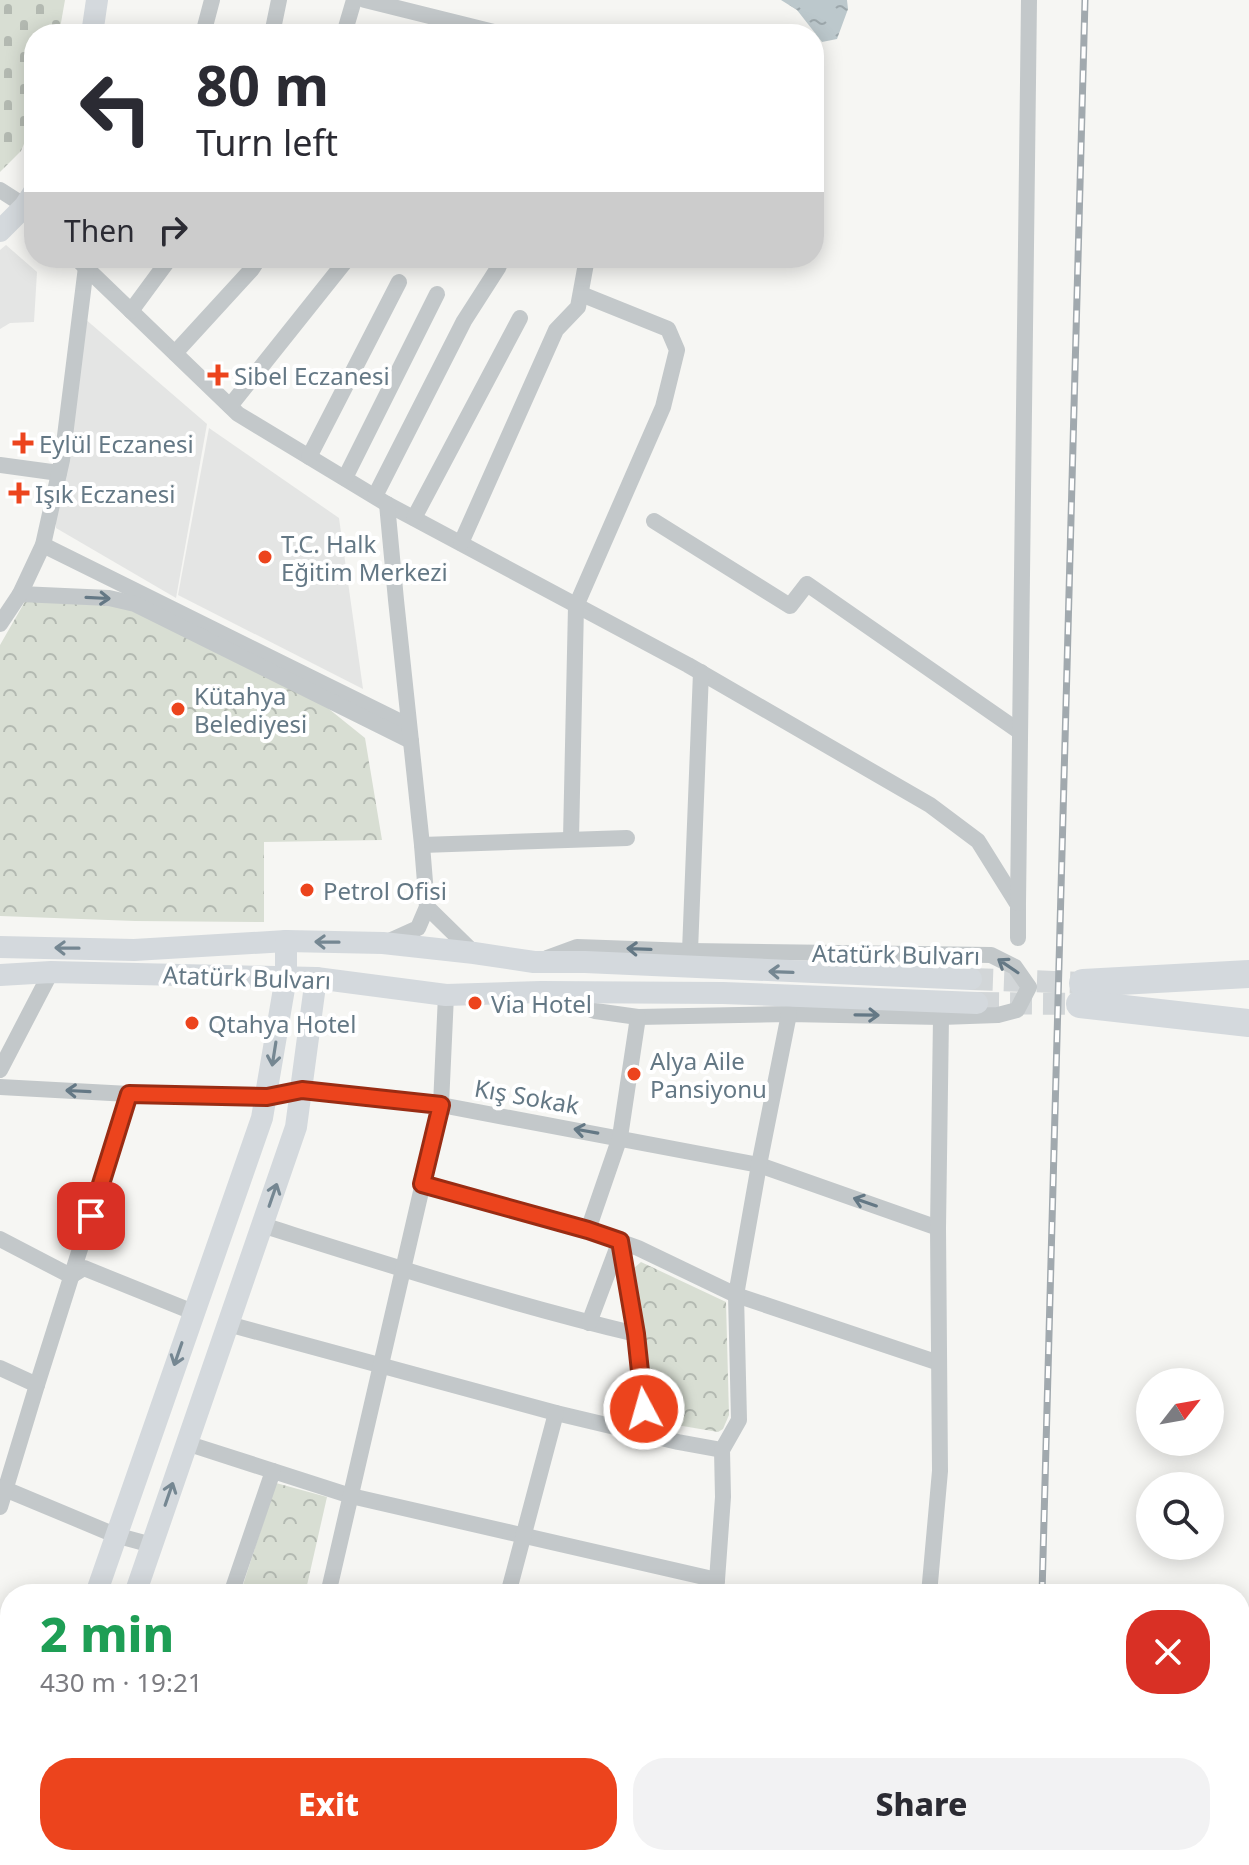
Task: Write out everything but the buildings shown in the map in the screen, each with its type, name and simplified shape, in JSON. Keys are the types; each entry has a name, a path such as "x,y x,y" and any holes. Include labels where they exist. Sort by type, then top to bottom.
{"highway":[{"path":"1082,993 1249,974"},
{"path":"1082,993 1249,986"},
{"path":"1082,993 1249,1011"},
{"path":"1082,993 1249,1023"}],"main road":[{"path":"93,24 97,0"},
{"path":"0,231 24,210"},
{"path":"99,1584 262,1118 286,977 286,941"},
{"name":"Atatürk Bulvarı","path":"0,947 134,950 286,941 383,943 534,962 971,979"},
{"name":"Atatürk Bulvarı","path":"0,975 51,972 316,978 446,995 723,993 977,1003"},
{"path":"138,1584 296,1127 316,978"}],"street":[{"path":"206,24 212,0"},
{"path":"274,24 279,0"},
{"path":"347,24 354,0"},
{"path":"365,0 462,24"},
{"path":"1018,938 1029,0"},
{"path":"0,190 24,201"},
{"path":"2,619 20,594 43,545 62,460 84,268"},
{"path":"91,268 131,311 238,414 381,500 701,672 930,805 978,841 1018,905"},
{"path":"131,311 163,268"},
{"path":"175,353 253,268"},
{"path":"230,406 340,268"},
{"path":"383,943 418,928 427,907 410,734 381,500 464,321 498,268"},
{"path":"461,543 556,330 578,307 585,268"},
{"path":"309,457 399,282"},
{"path":"345,478 437,294"},
{"path":"571,839 576,606 663,407 677,350 668,329 581,294"},
{"path":"414,518 520,318"},
{"path":"0,465 59,473"},
{"path":"654,521 790,606 807,584 1020,732"},
{"path":"43,545 410,734"},
{"path":"20,594 109,598 135,604 410,734"},
{"path":"690,951 701,672"},
{"path":"422,845 627,838"},
{"path":"427,907 474,953"},
{"name":"Atatürk Bulvarı","path":"534,962 577,947 991,955 1015,967 1029,987 1017,1010 998,1015 941,1017 789,1014 638,1017 595,1011 541,992"},
{"path":"0,1070 51,972"},
{"path":"330,1584 441,1105 446,995"},
{"path":"716,1584 723,1497 722,1450 739,1420 736,1295 789,1014"},
{"path":"588,1230 620,1137 638,1017"},
{"path":"930,1584 940,1471 938,1228 941,1017"},
{"name":"Kış Sokak","path":"0,1087 267,1097 302,1090 441,1105 759,1165 938,1228"},
{"path":"0,1507 3,1489 129,1094"},
{"path":"422,1184 620,1241 736,1295 939,1363"},
{"path":"262,1225 403,1269 636,1334"},
{"path":"0,1239 71,1276"},
{"path":"589,1323 620,1241"},
{"path":"620,1241 636,1334 646,1434"},
{"path":"71,1276 84,1268 193,1312"},
{"path":"228,1324 556,1413 722,1450"},
{"path":"0,1368 37,1385"},
{"path":"511,1584 556,1413"},
{"path":"186,1443 351,1496 704,1584"},
{"path":"234,1584 273,1471"},
{"path":"3,1489 115,1535 152,1545"}],"shaded area":[{"path":"6,245 24,261 24,268 32,268 37,272 34,322 10,323 0,329 0,250"},
{"path":"84,318 207,424 176,598 56,528 54,464"},
{"name":"T.C. Halk Eğitim Merkezi","path":"209,428 339,518 363,689 178,595"}],"green space":[{"path":"0,0 65,0 61,24 24,24 24,144 0,172"},
{"path":"27,598 135,604 319,701 365,738 382,840 264,842 264,922 0,916 0,645"},
{"path":"641,1262 726,1302 729,1415 723,1429 718,1432 653,1421 634,1268"},
{"path":"276,1483 327,1497 307,1584 243,1584"}],"water":[{"path":"781,0 847,0 848,9 837,39 824,42 824,24 808,24 797,10"}],"tunnel":[{"path":"971,979 1083,983"},
{"path":"977,1003 1080,1004"}],"railway":[{"path":"1042,1584 1085,0"}],"place":[{"name":"Sibel Eczanesi","path":"218,375"},
{"name":"Eylül Eczanesi","path":"23,443"},
{"name":"Işık Eczanesi","path":"19,493"},
{"name":"T.C. Halk Eğitim Merkezi","path":"265,557"},
{"name":"Kütahya Belediyesi","path":"178,709"},
{"name":"Petrol Ofisi","path":"307,890"},
{"name":"Via Hotel","path":"475,1003"},
{"name":"Qtahya Hotel","path":"192,1023"},
{"name":"Alya Aile Pansiyonu","path":"634,1074"}],"route":[{"path":"91,1216 129,1094 267,1097 302,1090 441,1105 422,1184 620,1241 636,1334 644,1409"}]}
